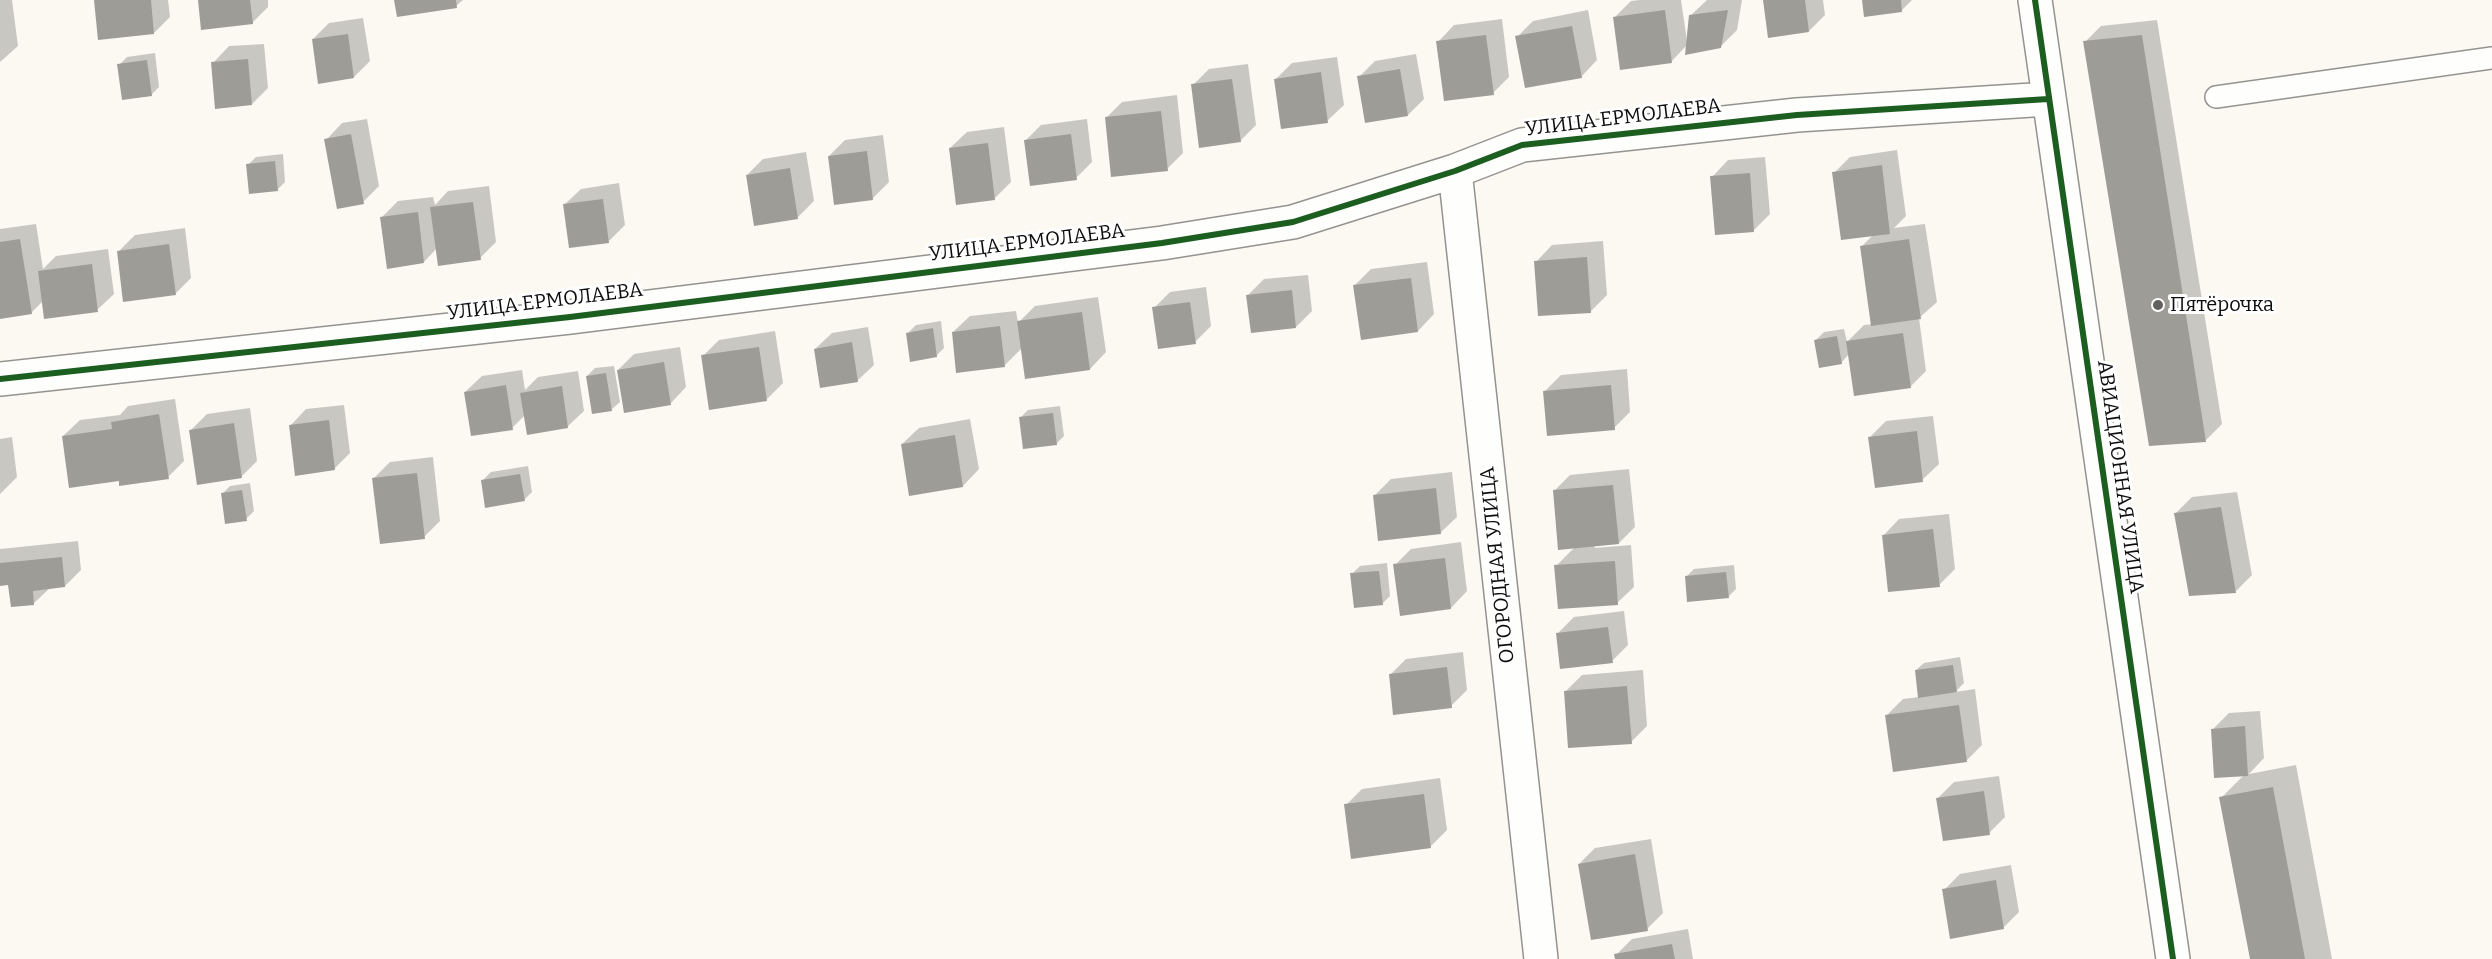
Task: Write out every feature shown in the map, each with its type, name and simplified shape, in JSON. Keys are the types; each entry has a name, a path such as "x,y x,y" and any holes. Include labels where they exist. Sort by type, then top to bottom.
{"street":[{"name":"АВИАЦИОННАЯ УЛИЦА","path":"2035,0 2173,959"},
{"name":"УЛИЦА ЕРМОЛАЕВА","path":"0,379 582,315 1162,243 1293,222 1455,171 1522,145 1797,115 2048,99"},
{"name":"ОГОРОДНАЯ УЛИЦА","path":"1455,171 1541,959"}],"lane":[{"path":"2216,97 2492,58"}],"building":[{"path":"94,0 151,0 154,34 98,40"},
{"path":"198,0 250,0 253,24 201,30"},
{"path":"394,0 456,0 457,8 397,17"},
{"path":"1763,0 1805,0 1809,32 1768,38"},
{"path":"1862,0 1901,0 1902,12 1864,17"},
{"path":"1665,10 1672,63 1620,70 1613,17"},
{"path":"1728,10 1721,48 1685,55 1689,15"},
{"path":"1572,26 1582,78 1525,88 1515,36"},
{"path":"348,34 354,78 318,84 312,39"},
{"path":"1486,35 1494,95 1444,101 1436,41"},
{"path":"2142,35 2206,442 2149,446 2083,41"},
{"path":"248,59 252,105 215,109 211,62"},
{"path":"147,60 152,96 122,100 117,64"},
{"path":"1400,69 1408,116 1365,123 1357,76"},
{"path":"1321,72 1328,123 1281,129 1274,79"},
{"path":"1232,79 1241,142 1199,148 1191,84"},
{"path":"1161,111 1168,171 1111,177 1105,117"},
{"path":"351,134 364,204 337,209 324,139"},
{"path":"1071,134 1077,180 1030,186 1024,140"},
{"path":"988,143 995,200 956,205 949,148"},
{"path":"867,151 873,200 834,205 828,156"},
{"path":"275,161 278,191 249,194 246,164"},
{"path":"1882,165 1890,234 1841,240 1832,172"},
{"path":"790,168 798,219 754,226 746,175"},
{"path":"1750,173 1754,232 1715,235 1710,176"},
{"path":"603,199 609,243 569,248 563,204"},
{"path":"473,202 481,260 438,266 430,207"},
{"path":"418,212 424,263 387,269 380,217"},
{"path":"20,239 32,314 0,319 0,242"},
{"path":"1909,239 1921,319 1871,326 1860,246"},
{"path":"169,244 176,295 123,302 117,251"},
{"path":"1587,257 1591,313 1538,316 1534,261"},
{"path":"92,264 98,312 44,319 38,271"},
{"path":"1411,278 1418,332 1361,340 1353,285"},
{"path":"1292,290 1296,328 1251,333 1246,295"},
{"path":"1190,302 1196,344 1158,349 1152,307"},
{"path":"1082,312 1090,370 1025,379 1017,321"},
{"path":"1000,326 1005,367 956,373 952,332"},
{"path":"933,328 937,357 910,362 906,333"},
{"path":"1903,333 1911,388 1854,396 1846,341"},
{"path":"1837,336 1842,364 1819,368 1814,340"},
{"path":"852,342 858,382 820,388 814,349"},
{"path":"759,347 767,401 709,410 701,355"},
{"path":"664,362 671,405 624,413 617,370"},
{"path":"606,373 612,411 592,414 586,376"},
{"path":"506,385 513,430 471,436 464,392"},
{"path":"1611,385 1615,430 1547,436 1543,391"},
{"path":"562,386 568,428 527,435 520,393"},
{"path":"1053,413 1057,445 1023,449 1019,417"},
{"path":"159,414 169,479 119,486 119,481 69,488 62,436 112,429 111,422"},
{"path":"329,420 335,470 295,476 289,425"},
{"path":"234,423 242,478 197,485 189,430"},
{"path":"1917,431 1923,482 1875,488 1868,437"},
{"path":"955,435 963,487 909,496 901,444"},
{"path":"417,473 425,539 380,544 372,478"},
{"path":"520,474 525,501 485,508 481,480"},
{"path":"1613,485 1619,544 1558,550 1553,490"},
{"path":"1436,488 1441,534 1378,541 1373,495"},
{"path":"242,490 247,521 225,524 221,493"},
{"path":"2221,507 2236,593 2189,596 2174,513"},
{"path":"1933,529 1940,587 1888,592 1882,535"},
{"path":"62,557 65,587 33,591 34,605 11,607 8,585 0,586 0,563"},
{"path":"1445,558 1451,609 1400,616 1393,564"},
{"path":"1615,561 1618,605 1558,609 1554,565"},
{"path":"1379,571 1383,605 1354,608 1350,573"},
{"path":"1726,572 1729,598 1687,602 1685,576"},
{"path":"1608,627 1613,663 1560,669 1556,633"},
{"path":"1953,665 1957,692 1918,698 1915,670"},
{"path":"1447,667 1452,708 1393,715 1389,674"},
{"path":"1627,686 1632,744 1568,748 1564,691"},
{"path":"1959,705 1967,762 1893,772 1885,715"},
{"path":"2245,726 2248,776 2214,778 2211,729"},
{"path":"2273,787 2305,959 2250,959 2219,797"},
{"path":"1984,791 1990,835 1943,841 1936,798"},
{"path":"1424,794 1431,848 1351,859 1344,804"},
{"path":"1635,854 1648,931 1591,940 1578,864"},
{"path":"1996,880 2004,929 1950,939 1942,889"},
{"path":"1672,944 1675,959 1615,959 1614,954"}],"cycle path":[{"path":"2035,0 2173,959"},
{"path":"0,379 570,317 1162,243 1293,222 1455,171 1522,145 1797,115 2048,99"}],"place":[{"name":"Пятёрочка","path":"2158,305"}]}
